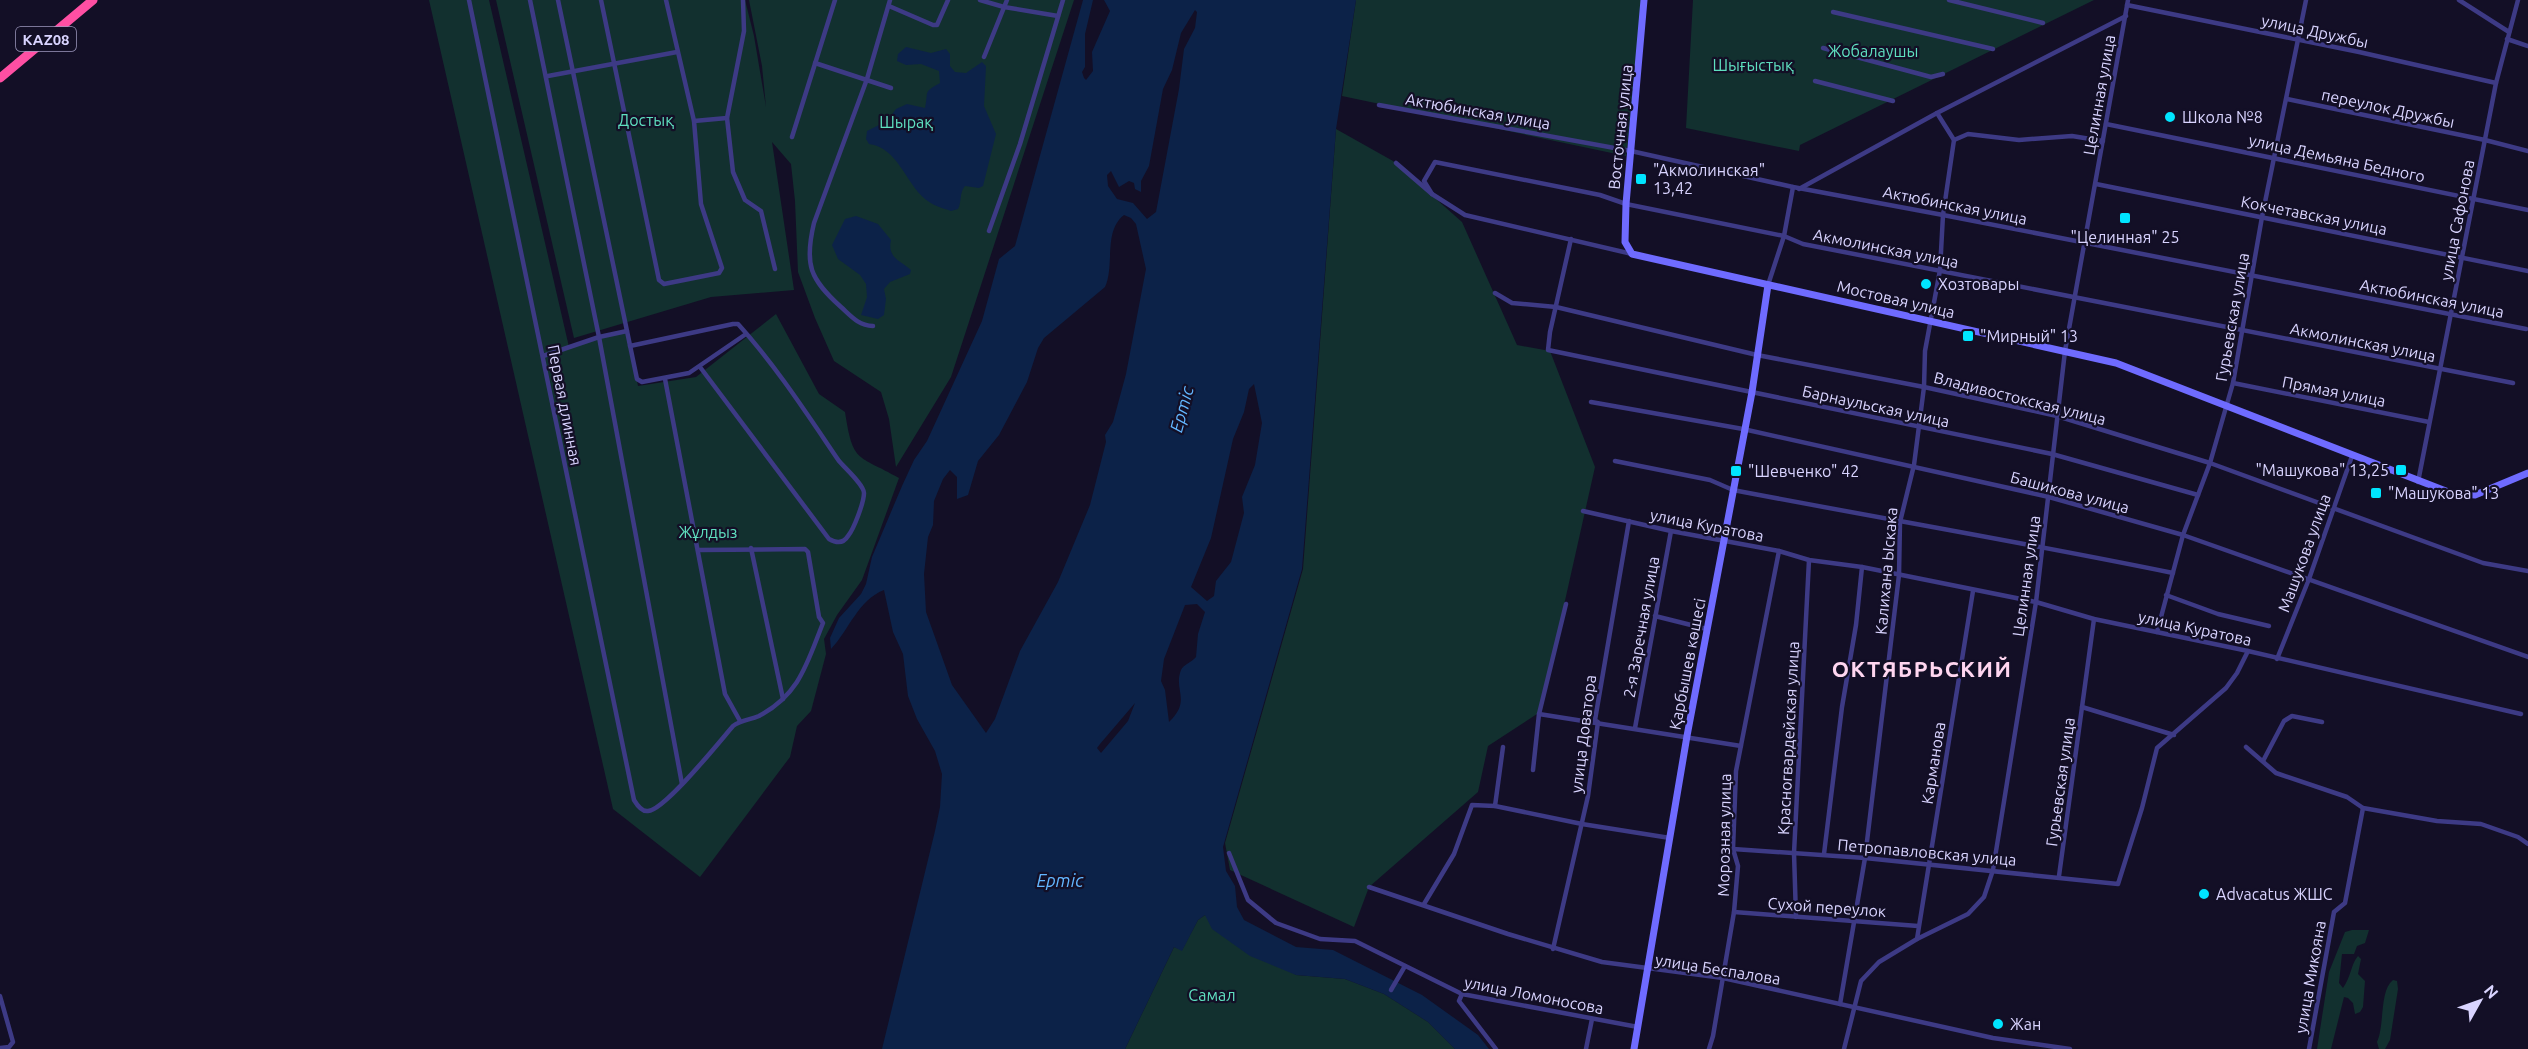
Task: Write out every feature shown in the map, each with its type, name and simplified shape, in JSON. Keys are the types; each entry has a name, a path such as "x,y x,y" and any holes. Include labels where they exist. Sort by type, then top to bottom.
{"highway":[{"name":"KAZ08","path":"0,78 93,0"}],"main road":[{"name":"Восточная улица","path":"1632,254 1625,242 1626,204 1644,0"},
{"name":"Мостовая улица","path":"1632,254 2116,363 2451,493 2475,495 2528,473"},
{"name":"Қарбышев көшесі","path":"1634,1049 1687,736 1743,429 1752,392 1768,285"}],"street":[{"name":"Первая длинная","path":"469,0 634,800 644,811 649,812 682,784"},
{"path":"530,0 548,76 599,337 682,784"},
{"path":"558,0 637,379 642,382 689,373 746,334"},
{"path":"601,0 659,280 664,284 719,273 722,268 701,204 694,121 666,0"},
{"path":"743,0 744,31 727,118 733,172 744,200 761,211 775,269"},
{"path":"792,137 835,0"},
{"path":"873,326 860,325 829,296 814,277 808,247 814,223 867,79 889,3 937,25 948,0"},
{"path":"980,0 1005,7 1058,16"},
{"path":"984,57 1007,0"},
{"path":"989,231 1020,144 1063,0"},
{"path":"1949,0 2043,23"},
{"name":"Гурьевская улица","path":"2157,632 2183,535 2210,463 2233,383 2262,217 2276,158 2306,0"},
{"path":"2459,0 2509,32"},
{"name":"улица Сафонова","path":"2418,482 2496,83 2518,0"},
{"name":"улица Дружбы","path":"2128,3 2496,83"},
{"name":"Целинная улица","path":"1844,1049 1861,981 1868,972 1917,939 1968,915 1984,897 1993,870 2036,602 2065,351 2128,3"},
{"path":"1833,12 1993,49"},
{"path":"1799,189 1937,113 2126,16"},
{"path":"2507,39 2528,46"},
{"path":"1823,48 1931,77 1943,74"},
{"path":"548,76 677,52"},
{"path":"815,63 891,88"},
{"path":"1815,81 1893,101"},
{"name":"переулок Дружбы","path":"2287,99 2528,151"},
{"name":"Актюбинская улица","path":"1379,105 1631,151 1799,189 2085,242 2526,329"},
{"path":"1937,113 1954,140 1968,134 2019,140 2072,136 2103,141"},
{"path":"694,121 727,118"},
{"name":"улица Демьяна Бедного","path":"2106,124 2528,210"},
{"name":"Калихана Ыскака","path":"1840,1004 1865,858 1899,575 1900,522 1914,465 1925,351 1940,270 1943,215 1954,140"},
{"name":"Акмолинская улица","path":"1432,194 1424,181 1435,162 1600,195 1626,204 1784,236 1803,244 2513,383"},
{"name":"Мостовая улица","path":"1396,163 1432,194 1465,215 1632,254"},
{"name":"Кокчетавская улица","path":"2096,184 2528,271"},
{"path":"1768,285 1784,236 1793,187"},
{"path":"1556,307 1571,239"},
{"name":"Владивостокская улица","path":"1495,293 1512,303 1542,308 1556,307 1757,355 2057,416 2210,463 2483,563 2528,571"},
{"name":"Барнаульская улица","path":"1556,307 1548,350 2052,454 2198,495"},
{"path":"630,346 738,324 775,368 842,465 862,487 864,493 858,516 849,536 842,542 835,543 829,539 700,367"},
{"path":"543,356 599,337 627,331"},
{"path":"665,379 725,694 740,721"},
{"name":"Прямая улица","path":"2233,383 2429,422"},
{"name":"Башикова улица","path":"1591,402 1743,429 1914,465 2049,497 2183,535 2528,657"},
{"name":"Машукова улица","path":"2277,659 2309,579 2352,456"},
{"path":"1615,461 1710,480 1733,490 1900,522 2043,546 2173,573"},
{"name":"улица Куратова","path":"1583,511 1671,531 1779,551 1809,560 1862,567 2036,602 2094,619 2248,651 2521,714"},
{"name":"улица Доватора","path":"1554,949 1595,754 1598,722 1595,720 1629,521"},
{"name":"2-я Заречная улица","path":"1635,728 1671,531"},
{"path":"751,548 783,699"},
{"path":"682,784 740,721 757,717 794,690 804,672 823,623 819,617 808,552 805,549 698,550"},
{"name":"Морозная улица","path":"1709,1049 1734,912 1738,866 1733,849 1736,771 1779,551"},
{"name":"Красногвардейская улица","path":"1796,917 1794,853 1809,560"},
{"path":"1824,854 1862,567"},
{"name":"Карманова","path":"1917,939 1973,591"},
{"path":"2166,595 2218,614 2269,627"},
{"path":"1533,770 1539,714 1566,604"},
{"path":"1655,616 1708,629"},
{"name":"Гурьевская улица","path":"2059,876 2094,619"},
{"path":"2082,707 2174,735 2226,688 2237,674 2248,651"},
{"path":"1539,714 1741,746"},
{"path":"2263,761 2284,721 2292,716 2322,722"},
{"name":"Петропавловская улица","path":"1733,849 1824,854 2059,876 2118,884 2142,808 2157,748 2174,735"},
{"path":"1495,806 1503,747"},
{"path":"2246,747 2276,773 2348,797 2363,808 2437,821 2481,824 2518,837 2528,844"},
{"path":"1424,904 1454,854 1472,805 1495,806 1582,824 1670,838"},
{"name":"улица Микояна","path":"2308,1049 2334,912 2345,903 2363,808"},
{"name":"улица Ломоносова","path":"1229,853 1248,900 1276,923 1320,939 1355,941 1462,994 1638,1027"},
{"name":"улица Беспалова","path":"1369,887 1554,949 1602,962 1723,978 1993,1038 2070,1049"},
{"name":"Сухой переулок","path":"1734,912 1918,926"},
{"path":"1391,990 1405,966"},
{"path":"1462,994 1459,1001 1496,1049"},
{"path":"0,996 13,1042 9,1047 0,1048"},
{"path":"1586,1049 1592,1019"}],"green space":[{"name":"Жұлдыз","path":"429,0 489,0 569,347 627,331 638,386 696,377 776,314 819,394 845,412 851,441 859,456 899,478 862,580 837,615 824,639 826,654 811,711 797,726 790,757 700,877 613,809"},
{"path":"496,0 745,0 754,36 766,107 762,66 749,0 1074,0 951,377 896,467 889,419 881,392 834,361 815,318 798,272 791,164 772,142 794,290 711,297 574,338"},
{"path":"1356,0 1643,0 1626,156 1342,96"},
{"path":"1693,0 2094,0 1800,145 1799,151 1686,128"},
{"path":"1336,129 1393,161 1462,222 1517,345 1550,351 1595,467 1540,712 1488,746 1478,792 1369,887 1354,927 1230,870 1225,843 1303,569"},
{"name":"Самал","path":"1205,915 1296,975 1345,979 1384,994 1428,1022 1455,1049 1125,1049 1174,947 1182,950 1198,920"},
{"path":"2369,930 2365,943 2357,946 2354,954 2342,954 2339,983 2343,988 2358,956 2361,959 2358,974 2365,981 2363,1007 2355,1014 2353,1003 2344,997 2331,1049 2317,1049 2329,972 2345,932"},
{"path":"2393,980 2397,981 2398,989 2390,1040 2385,1049 2379,1049 2377,1042 2384,1000"}],"water":[{"name":"Ертіс","path":"1083,0 1093,0 1085,34 1085,67 1082,72 1086,80 1093,71 1092,52 1110,11 1104,0 1356,0 1336,129 1302,569 1223,847 1226,871 1235,886 1237,907 1244,920 1296,947 1333,950 1422,995 1478,1035 1489,1049 1455,1049 1428,1022 1384,994 1345,979 1296,975 1250,956 1212,929 1205,915 1198,920 1182,951 1174,947 1125,1049 882,1049 935,831 940,807 942,774 935,751 917,719 908,696 903,654 893,632 884,590 867,601 831,649 830,638 839,618 861,594 866,584 872,557 902,486 914,460 927,441 982,321 999,259 1015,246","holes":["1195,10 1197,12 1195,28 1184,49 1179,89 1156,212 1147,219 1133,203 1117,199 1108,186 1107,175 1111,171 1119,187 1129,181 1134,183 1135,189 1141,192 1141,181 1149,166 1163,89 1172,70 1181,33","1124,215 1136,224 1146,269 1126,374 1113,422 1105,435 1106,442 1090,505 1058,582 1020,651 995,719 986,733 952,685 926,612 924,574 928,537 933,525 934,501 943,479 950,470 957,477 957,499 968,495 978,461 999,435 1027,382 1038,348 1044,338 1105,287 1108,279 1111,239 1118,222","1254,384 1262,423 1255,465 1242,497 1244,513 1231,562 1216,581 1214,596 1207,601 1191,587 1211,538 1233,439 1244,412 1249,389","1197,604 1205,612 1198,634 1196,657 1181,670 1179,677 1181,701 1176,714 1169,722 1165,690 1161,681 1164,659 1185,605","1135,703 1128,721 1101,753 1097,748 1100,744"]},
{"path":"906,47 931,53 946,49 950,54 950,66 955,72 966,73 982,62 986,66 984,106 996,134 983,186 979,188 965,186 958,209 951,211 928,201 918,192 887,152 869,144 866,139 867,131 887,121 896,109 907,104 925,108 928,91 940,83 939,71 921,64 906,65 897,61 898,54"},
{"path":"856,216 878,224 891,240 893,255 911,270 910,274 890,282 884,289 886,299 884,315 878,319 861,315 867,297 866,284 860,275 838,259 832,245 845,219"}],"place":[{"name":"Школа №8","path":"2170,117"},
{"name":"\"Акмолинская\" 13,42","path":"1641,179"},
{"name":"\"Целинная\" 25","path":"2125,218"},
{"name":"Хозтовары","path":"1926,284"},
{"name":"\"Мирный\" 13","path":"1968,336"},
{"name":"\"Машукова\" 13,25","path":"2401,470"},
{"name":"\"Шевченко\" 42","path":"1736,471"},
{"name":"\"Машукова\" 13","path":"2376,493"},
{"name":"Advacatus ЖШС","path":"2204,894"},
{"name":"Жан","path":"1998,1024"}],"district":[{"name":"ОКТЯБРЬСКИЙ","path":"1922,668"}],"park label":[{"name":"Жобалаушы","path":"1873,51"},
{"name":"Шығыстық","path":"1753,65"},
{"name":"Достық","path":"646,120"},
{"name":"Шырақ","path":"906,122"}]}
